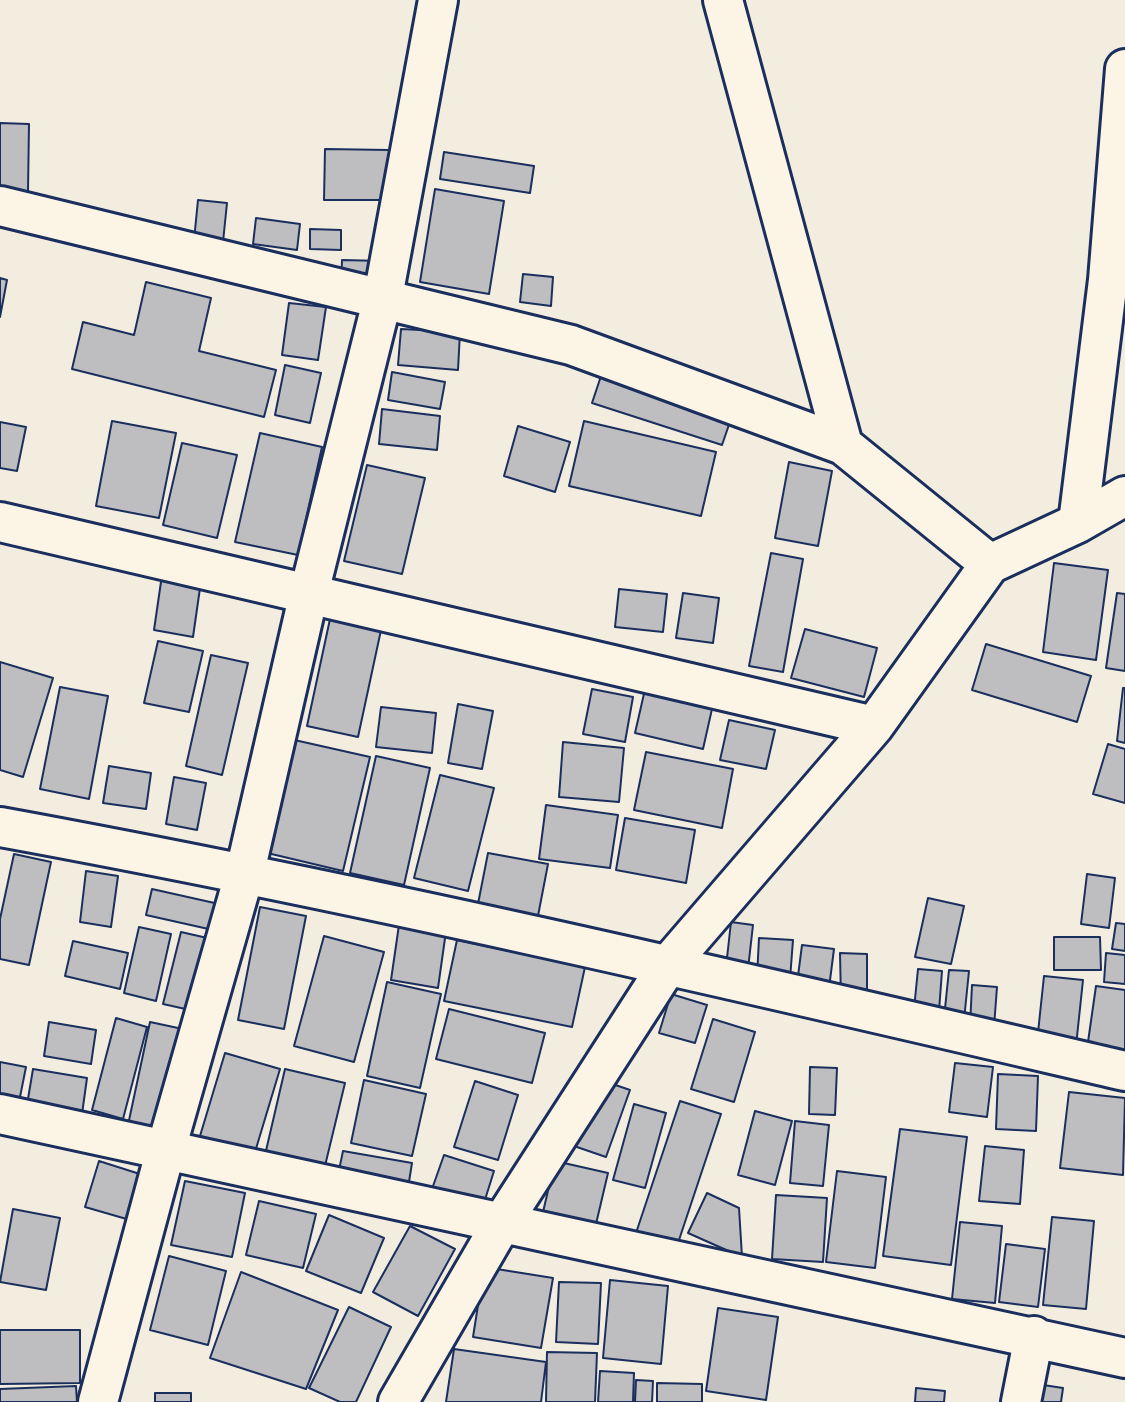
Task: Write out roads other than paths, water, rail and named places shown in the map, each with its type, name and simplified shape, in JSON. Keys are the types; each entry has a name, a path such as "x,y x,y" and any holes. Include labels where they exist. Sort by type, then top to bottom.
{"street":[{"path":"98,1402 245,872 309,593 383,297 438,0"},
{"path":"723,0 843,445"},
{"path":"1078,523 1116,280 1125,69"},
{"path":"0,206 383,297 571,345 843,445 990,564"},
{"path":"398,1402 503,1221 668,965 874,726 990,564 1078,523 1125,496"},
{"path":"0,522 874,726"},
{"path":"0,827 245,872 668,965 1125,1071"},
{"path":"0,1114 1125,1357"},
{"path":"1021,1402 1034,1336"}]}
